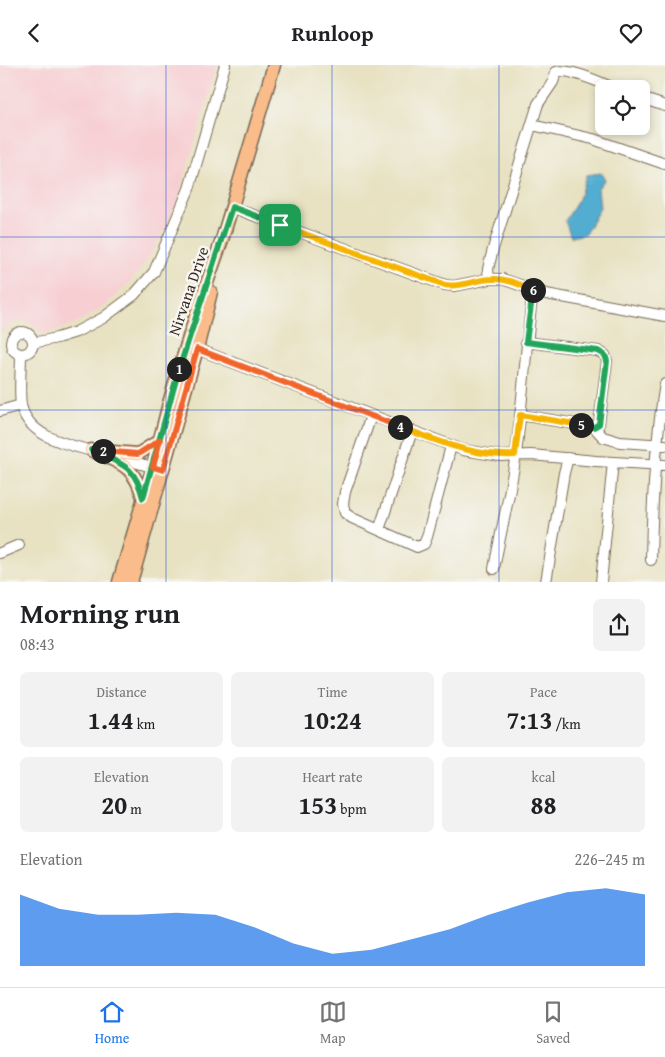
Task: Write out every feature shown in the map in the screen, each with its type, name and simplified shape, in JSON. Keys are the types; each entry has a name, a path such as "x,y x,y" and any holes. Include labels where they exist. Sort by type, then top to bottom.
{"main road":[{"name":"Nirvana Drive","path":"119,582 143,498 158,469 160,440 169,403 197,311 222,240 274,65"},
{"name":"Nirvana Drive","path":"131,582 158,469 197,349 222,240"},
{"path":"91,450 138,454 160,440"},
{"path":"91,450 130,470 137,478 143,498"}],"street":[{"path":"33,343 57,339 76,332 103,318 134,295 154,272 189,189 225,65"},
{"path":"488,279 488,269 493,249 538,104 553,82 556,72 561,70 595,82"},
{"path":"650,101 665,106"},
{"path":"532,125 593,139 665,164"},
{"path":"232,207 445,285 454,286 488,279 502,279 546,294 665,316"},
{"path":"494,569 515,455 533,290"},
{"path":"21,331 28,333 33,343 31,350 21,354 14,351 11,345 14,334 21,331"},
{"path":"526,342 598,351 605,355 607,361 603,398 599,424 594,427"},
{"path":"197,349 463,450 501,456 531,455 660,465"},
{"path":"21,354 22,405 32,424 56,440 158,469"},
{"path":"651,560 665,384"},
{"path":"0,411 22,405"},
{"path":"520,415 594,427 603,437 620,442 661,445"},
{"path":"371,416 345,492 343,504 345,513 417,547 424,544 428,537 451,446"},
{"path":"379,530 412,431"},
{"path":"546,582 568,459"},
{"path":"601,582 613,462"},
{"path":"0,553 19,545"}],"shaded area":[{"path":"0,65 217,65 179,197 170,219 149,257 131,281 96,312 72,325 43,334 34,325 22,321 9,324 0,334"}],"water":[{"path":"601,173 605,179 598,188 600,208 585,234 571,237 565,221 579,199 586,175"}],"route":[{"path":"280,225 232,207 183,357 153,467 143,498 137,478 130,470 91,450 138,454 160,440 153,467 163,470 197,349 463,450 501,456 515,455 520,415 594,427 599,424 607,361 605,355 598,351 526,342 533,290 502,279 488,279 454,286 445,285 280,225"}]}
